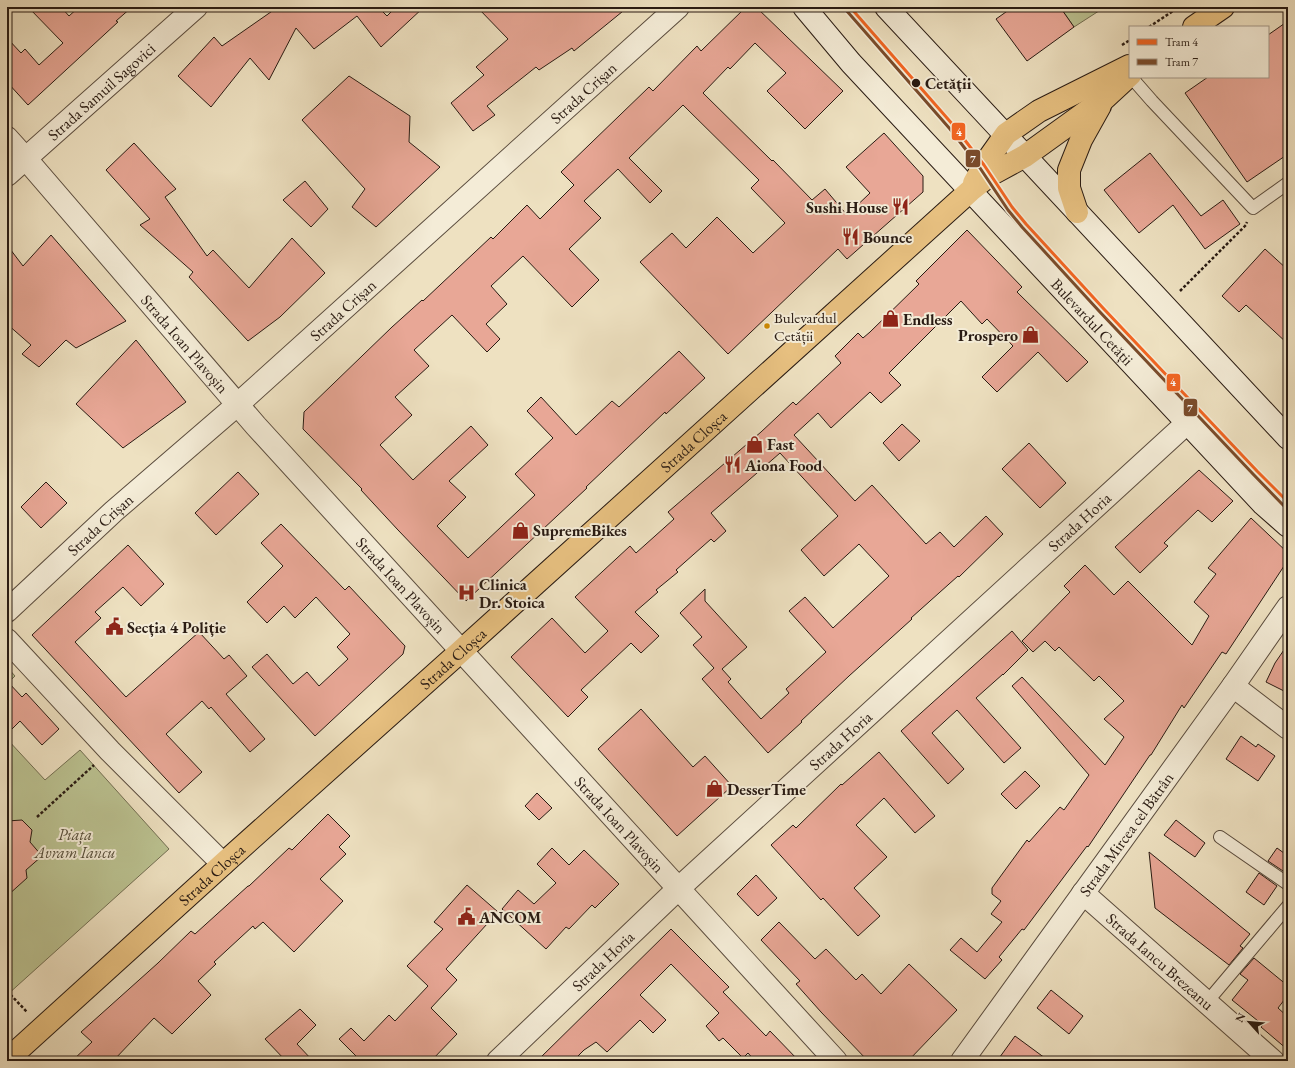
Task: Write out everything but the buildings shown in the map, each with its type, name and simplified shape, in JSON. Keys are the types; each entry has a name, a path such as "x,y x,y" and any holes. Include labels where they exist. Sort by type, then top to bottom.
{"main road":[{"path":"1195,26 1223,7"},
{"path":"970,191 984,165 1006,134 1039,111 1129,66"},
{"path":"1077,212 1069,188 1069,170 1081,140 1104,99 1129,77"},
{"name":"Strada Cloșca","path":"7,1060 970,191 990,175 1025,156 1104,99"}],"street":[{"name":"Strada Samuil Sagovici","path":"7,176 196,7"},
{"name":"Strada Crișan","path":"7,611 114,512 237,405 678,7"},
{"name":"Bulevardul Cetății","path":"804,7 851,63 970,191 1263,504 1288,526"},
{"path":"886,7 1288,438"},
{"name":"Strada Ioan Plavoșin","path":"7,138 237,405 836,1061"},
{"name":"Strada Horia","path":"498,1061 679,888 1187,423"},
{"name":"Strada Mircea cel Bătrân","path":"962,1061 1233,686 1288,607"},
{"path":"7,640 110,751 223,864"},
{"path":"1233,686 1288,728"},
{"name":"Strada Iancu Brezeanu","path":"1083,893 1273,1061"}],"lane":[{"path":"1132,78 1253,208 1288,183"},
{"path":"1220,837 1288,884"},
{"path":"1207,1002 1288,906"}],"path":[{"path":"1150,26 1179,7"},
{"path":"1179,291 1246,225 1253,208"},
{"path":"37,817 110,751"},
{"path":"7,991 42,1028"}],"green space":[{"path":"1060,7 1105,7 1074,27"},
{"path":"7,667 15,676 7,684"},
{"name":"Piața Avram Iancu","path":"7,739 45,780 80,750 169,849 7,995"}],"tram line":[{"name":"4","path":"850,7 954,126 984,165 1012,207 1026,224 1103,308 1288,502"},
{"name":"7","path":"846,10 950,129 980,168 1008,210 1022,227 1099,311 1284,506"}],"place":[{"name":"Cetății","path":"916,83"},
{"name":"Sushi House","path":"901,207"},
{"name":"Bounce","path":"850,237"},
{"name":"Endless","path":"890,319"},
{"name":"Bulevardul Cetății","path":"767,326"},
{"name":"Prospero","path":"1031,335"},
{"name":"Fast","path":"754,444"},
{"name":"Aiona Food","path":"732,465"},
{"name":"SupremeBikes","path":"520,530"},
{"name":"Clinica Dr. Stoica","path":"466,593"},
{"name":"Secția 4 Poliție","path":"114,627"},
{"name":"DesserTime","path":"714,789"},
{"name":"ANCOM","path":"466,917"}]}
